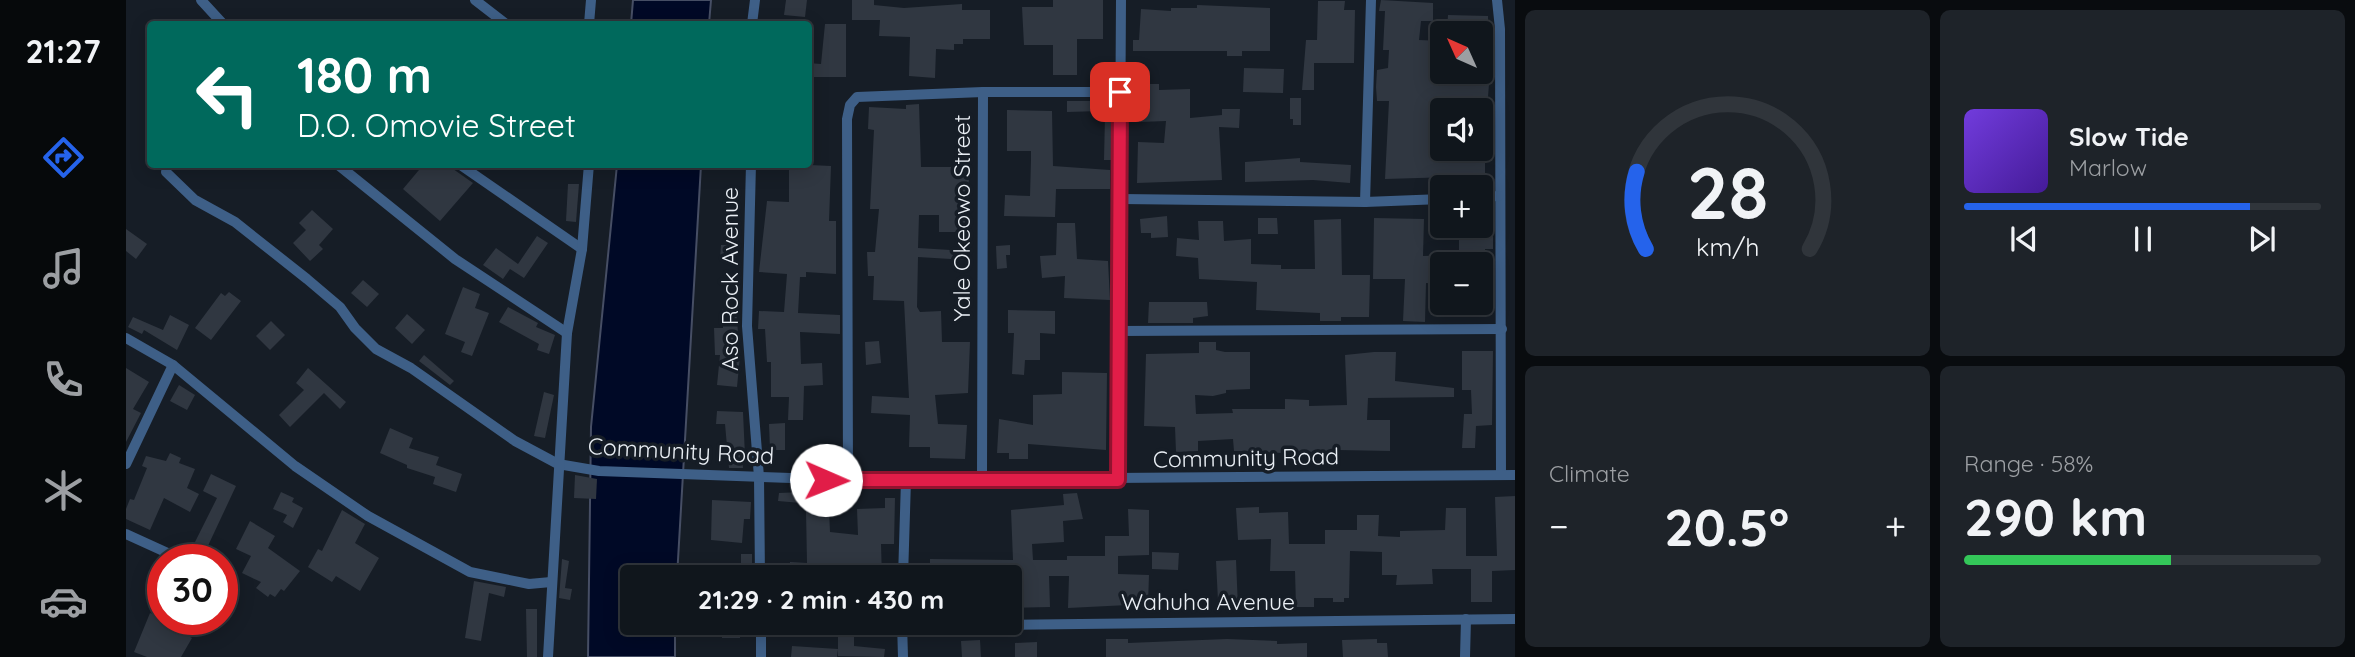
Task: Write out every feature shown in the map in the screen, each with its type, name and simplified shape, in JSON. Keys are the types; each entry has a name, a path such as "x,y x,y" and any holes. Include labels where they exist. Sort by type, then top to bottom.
{"street":[{"path":"201,0 220,21"},
{"path":"475,0 502,21"},
{"path":"589,21 591,0"},
{"path":"752,21 755,0"},
{"path":"1118,480 1121,0"},
{"path":"1365,202 1371,0"},
{"path":"1497,0 1500,29 1501,475"},
{"path":"848,480 847,119 850,105 857,97 983,92"},
{"name":"Yale Okeowo Street","path":"982,480 983,92 1120,92"},
{"path":"342,168 455,259 567,333"},
{"path":"465,168 582,249"},
{"path":"548,657 567,333 582,249 589,168"},
{"name":"Aso Rock Avenue","path":"751,168 747,326 759,477 760,565"},
{"name":"Community Road","path":"166,172 195,200 235,222 316,286 340,307 355,328 376,349 411,368 515,441 558,464 599,471 848,480 1515,475"},
{"path":"1493,196 1499,196"},
{"path":"1121,199 1365,202 1430,199"},
{"path":"1118,331 1502,329"},
{"path":"126,338 173,365 295,466 368,516 470,572 528,584 551,582"},
{"path":"126,464 173,365"},
{"path":"903,565 906,480"},
{"path":"126,534 148,544"},
{"path":"1465,657 1466,619"},
{"name":"Wahuha Avenue","path":"1022,624 1515,619"},
{"path":"761,635 761,657"},
{"path":"902,635 903,657"}],"water":[{"path":"633,0 711,0 709,21 631,21"},
{"path":"617,168 701,168 678,565 620,565 620,635 675,635 675,657 588,657 591,427"}],"building":[{"path":"786,0 807,0 805,17 784,15"},
{"path":"852,0 874,0 874,5 904,8 962,4 962,10 990,10 990,39 963,39 963,44 954,44 954,50 936,49 935,78 909,76 910,37 879,36 880,20 852,20"},
{"path":"1053,0 1103,0 1103,39 1077,39 1077,75 1053,75 1053,45 1024,45 1022,7 1053,7"},
{"path":"1381,0 1433,3 1433,21 1421,21 1419,40 1430,40 1430,84 1489,84 1488,98 1430,98 1430,161 1485,161 1485,175 1430,175 1430,178 1385,179 1389,101 1377,101 1376,87 1377,70 1388,68 1389,50 1383,50 1385,11 1379,11"},
{"path":"1318,1 1345,1 1344,10 1355,10 1354,63 1314,63 1314,90 1302,90 1306,40 1317,40"},
{"path":"1197,5 1270,8 1270,51 1242,51 1242,56 1227,56 1227,51 1133,51 1133,40 1139,40 1141,9 1171,11 1171,8 1197,8"},
{"path":"1448,15 1488,16 1488,21 1448,21"},
{"path":"825,24 846,24 846,77 812,77 812,63 821,64"},
{"path":"1244,68 1284,69 1283,93 1243,92"},
{"path":"1139,84 1159,84 1159,90 1190,89 1190,118 1222,115 1222,109 1240,109 1239,128 1219,127 1222,180 1137,183 1138,142 1164,143 1166,121 1140,122"},
{"path":"1290,98 1301,98 1301,125 1293,125 1293,119 1290,119"},
{"path":"1067,101 1101,101 1101,111 1067,112"},
{"path":"919,104 921,167 969,167 968,232 939,232 939,215 919,215 918,248 967,251 967,260 918,257 917,307 920,312 941,311 942,342 970,342 968,393 935,395 938,424 967,425 965,459 930,458 930,447 909,447 910,415 871,413 872,396 909,398 904,301 873,300 874,276 868,276 867,252 875,252 879,209 870,209 874,130 868,129 869,107 906,109 906,105"},
{"path":"1007,110 1052,111 1053,166 1110,170 1110,189 1056,189 1055,217 1004,216 1005,195 1030,196 1031,151 1007,151"},
{"path":"1105,116 1112,116 1112,160 1104,160"},
{"path":"1300,158 1300,162 1351,165 1350,183 1313,180 1245,182 1245,162"},
{"path":"831,166 829,221 836,221 836,274 806,272 806,277 800,277 798,313 840,315 840,334 800,332 801,364 822,363 823,385 804,386 803,420 788,420 789,397 771,397 771,362 767,362 765,329 758,329 759,311 784,312 787,274 759,272 767,201 789,202 789,168"},
{"path":"421,168 452,168 473,183 440,221 403,189"},
{"path":"568,184 579,184 576,222 566,221"},
{"path":"312,210 333,229 319,245 323,249 310,261 293,243 306,230 299,223"},
{"path":"1167,216 1168,237 1151,238 1151,233 1141,233 1140,219"},
{"path":"1258,218 1277,218 1278,234 1258,234"},
{"path":"1374,218 1424,219 1423,256 1430,256 1425,322 1403,321 1405,279 1373,279"},
{"path":"1341,219 1342,275 1370,275 1369,317 1341,317 1341,321 1320,321 1320,313 1256,310 1257,282 1199,279 1198,258 1176,256 1177,238 1199,240 1198,221 1223,221 1224,241 1251,239 1251,264 1281,265 1281,269 1315,269 1314,220"},
{"path":"727,222 740,222 735,260 720,259 721,245 726,245"},
{"path":"1057,223 1075,223 1077,259 1108,261 1110,300 1064,298 1065,276 1042,278 1040,256 1056,255"},
{"path":"126,229 147,244 136,259 126,251"},
{"path":"537,236 548,243 524,278 510,269 503,279 483,265 496,248 518,264"},
{"path":"1459,238 1493,238 1493,249 1485,249 1485,252 1459,252"},
{"path":"1010,245 1010,255 1006,255 1007,268 997,269 996,246"},
{"path":"957,279 970,279 969,300 957,299"},
{"path":"363,280 379,294 367,307 351,293"},
{"path":"463,287 480,294 475,308 489,313 472,356 461,352 465,342 445,334"},
{"path":"229,292 241,301 211,340 195,328 221,293 225,296"},
{"path":"1149,302 1207,302 1208,316 1193,318 1193,323 1148,323"},
{"path":"508,307 538,323 536,327 555,335 549,354 537,350 539,344 499,322"},
{"path":"736,308 740,356 737,387 717,385 720,355 715,355 714,328 723,328 722,309"},
{"path":"1008,310 1055,311 1055,334 1040,333 1040,360 1025,360 1024,375 1012,374 1014,333 1008,333"},
{"path":"407,314 425,330 412,344 395,328"},
{"path":"170,315 189,325 177,350 144,330 142,334 128,327 133,317 163,330"},
{"path":"271,321 285,335 270,350 256,336"},
{"path":"879,341 881,363 866,365 865,342"},
{"path":"1199,342 1216,342 1216,350 1225,352 1250,352 1250,389 1226,390 1226,393 1213,396 1195,395 1196,414 1233,413 1232,409 1285,409 1285,399 1309,400 1309,406 1347,405 1345,355 1374,352 1396,352 1395,381 1454,388 1454,397 1368,398 1367,420 1390,420 1390,451 1338,450 1310,454 1234,451 1233,439 1198,441 1198,451 1176,452 1175,427 1144,426 1146,354 1199,353"},
{"path":"1462,351 1493,351 1492,425 1476,426 1475,448 1462,448 1464,414 1472,414 1471,390 1462,390"},
{"path":"424,355 454,381 450,385 419,361"},
{"path":"126,368 149,382 133,409 141,413 126,442"},
{"path":"308,368 346,402 340,409 324,393 290,427 279,415 304,390 296,383"},
{"path":"1062,372 1107,373 1106,450 1028,444 1028,459 1009,459 1009,453 997,453 999,419 1033,425 1033,395 1062,394"},
{"path":"179,385 195,395 187,410 170,401"},
{"path":"544,392 554,395 545,438 534,436"},
{"path":"717,411 743,412 743,468 729,468 725,424 716,424"},
{"path":"785,423 785,450 770,450 769,424"},
{"path":"390,428 413,438 409,448 439,457 436,465 462,474 456,492 433,484 435,477 407,468 407,465 380,453"},
{"path":"170,453 181,458 179,463 195,469 187,488 199,494 190,512 164,498 150,530 126,519 126,509 130,499 134,500 147,468 142,466 146,456 166,461"},
{"path":"211,474 236,486 209,544 194,544 217,498 203,491"},
{"path":"575,475 597,479 596,499 574,498"},
{"path":"281,492 294,498 292,502 303,508 293,528 283,522 287,515 273,509"},
{"path":"813,492 812,504 778,501 779,493"},
{"path":"1077,493 1083,519 1063,521 1064,542 1032,544 1033,560 1067,560 1067,556 1105,556 1105,536 1129,536 1128,509 1149,510 1149,555 1118,556 1118,574 1149,575 1148,604 1068,608 1069,576 1049,576 1050,607 1022,608 1022,565 930,565 930,559 1013,560 1011,510 1064,505 1063,494"},
{"path":"1515,496 1515,570 1492,571 1492,602 1471,602 1471,569 1432,569 1433,584 1396,585 1397,575 1382,575 1382,552 1350,551 1349,598 1344,598 1344,602 1333,602 1333,598 1314,598 1314,607 1296,607 1295,571 1270,571 1271,539 1238,540 1236,508 1259,507 1259,513 1288,512 1289,544 1325,544 1325,530 1357,530 1357,515 1379,515 1378,536 1400,537 1400,531 1445,530 1446,508 1466,508 1466,556 1497,556 1495,497"},
{"path":"885,498 895,498 894,544 881,544 882,565 790,565 790,562 807,563 806,510 829,510 830,532 858,535 857,509 885,508"},
{"path":"712,500 751,502 750,519 744,519 742,543 711,540"},
{"path":"342,510 365,524 355,543 379,558 360,591 336,576 332,582 308,567 318,549 322,551"},
{"path":"250,521 275,536 268,548 300,571 284,591 281,589 275,597 270,594 268,597 256,588 261,582 242,573 251,556 238,550"},
{"path":"1152,552 1179,553 1178,570 1152,569"},
{"path":"741,554 752,554 752,565 741,565"},
{"path":"562,559 569,561 565,588 572,589 570,600 559,598"},
{"path":"1236,560 1238,608 1224,609 1224,601 1218,601 1216,561"},
{"path":"474,581 506,587 504,597 489,593 481,641 465,638"},
{"path":"526,609 537,609 537,657 527,657"},
{"path":"147,620 147,635 186,635 192,638 181,657 147,657 134,652"},
{"path":"722,635 740,635 740,638 722,638"},
{"path":"838,635 854,635 854,646 885,649 884,657 838,656"},
{"path":"1106,639 1128,639 1128,643 1227,639 1277,641 1277,644 1307,643 1307,657 1106,657"},
{"path":"1377,639 1377,643 1387,643 1388,657 1343,657 1342,640"},
{"path":"980,640 981,657 962,657 961,641"},
{"path":"1037,642 1037,657 1015,657 1015,643"},
{"path":"792,646 838,649 837,657 791,657"}],"route":[{"path":"826,480 1118,480 1120,92"}]}
